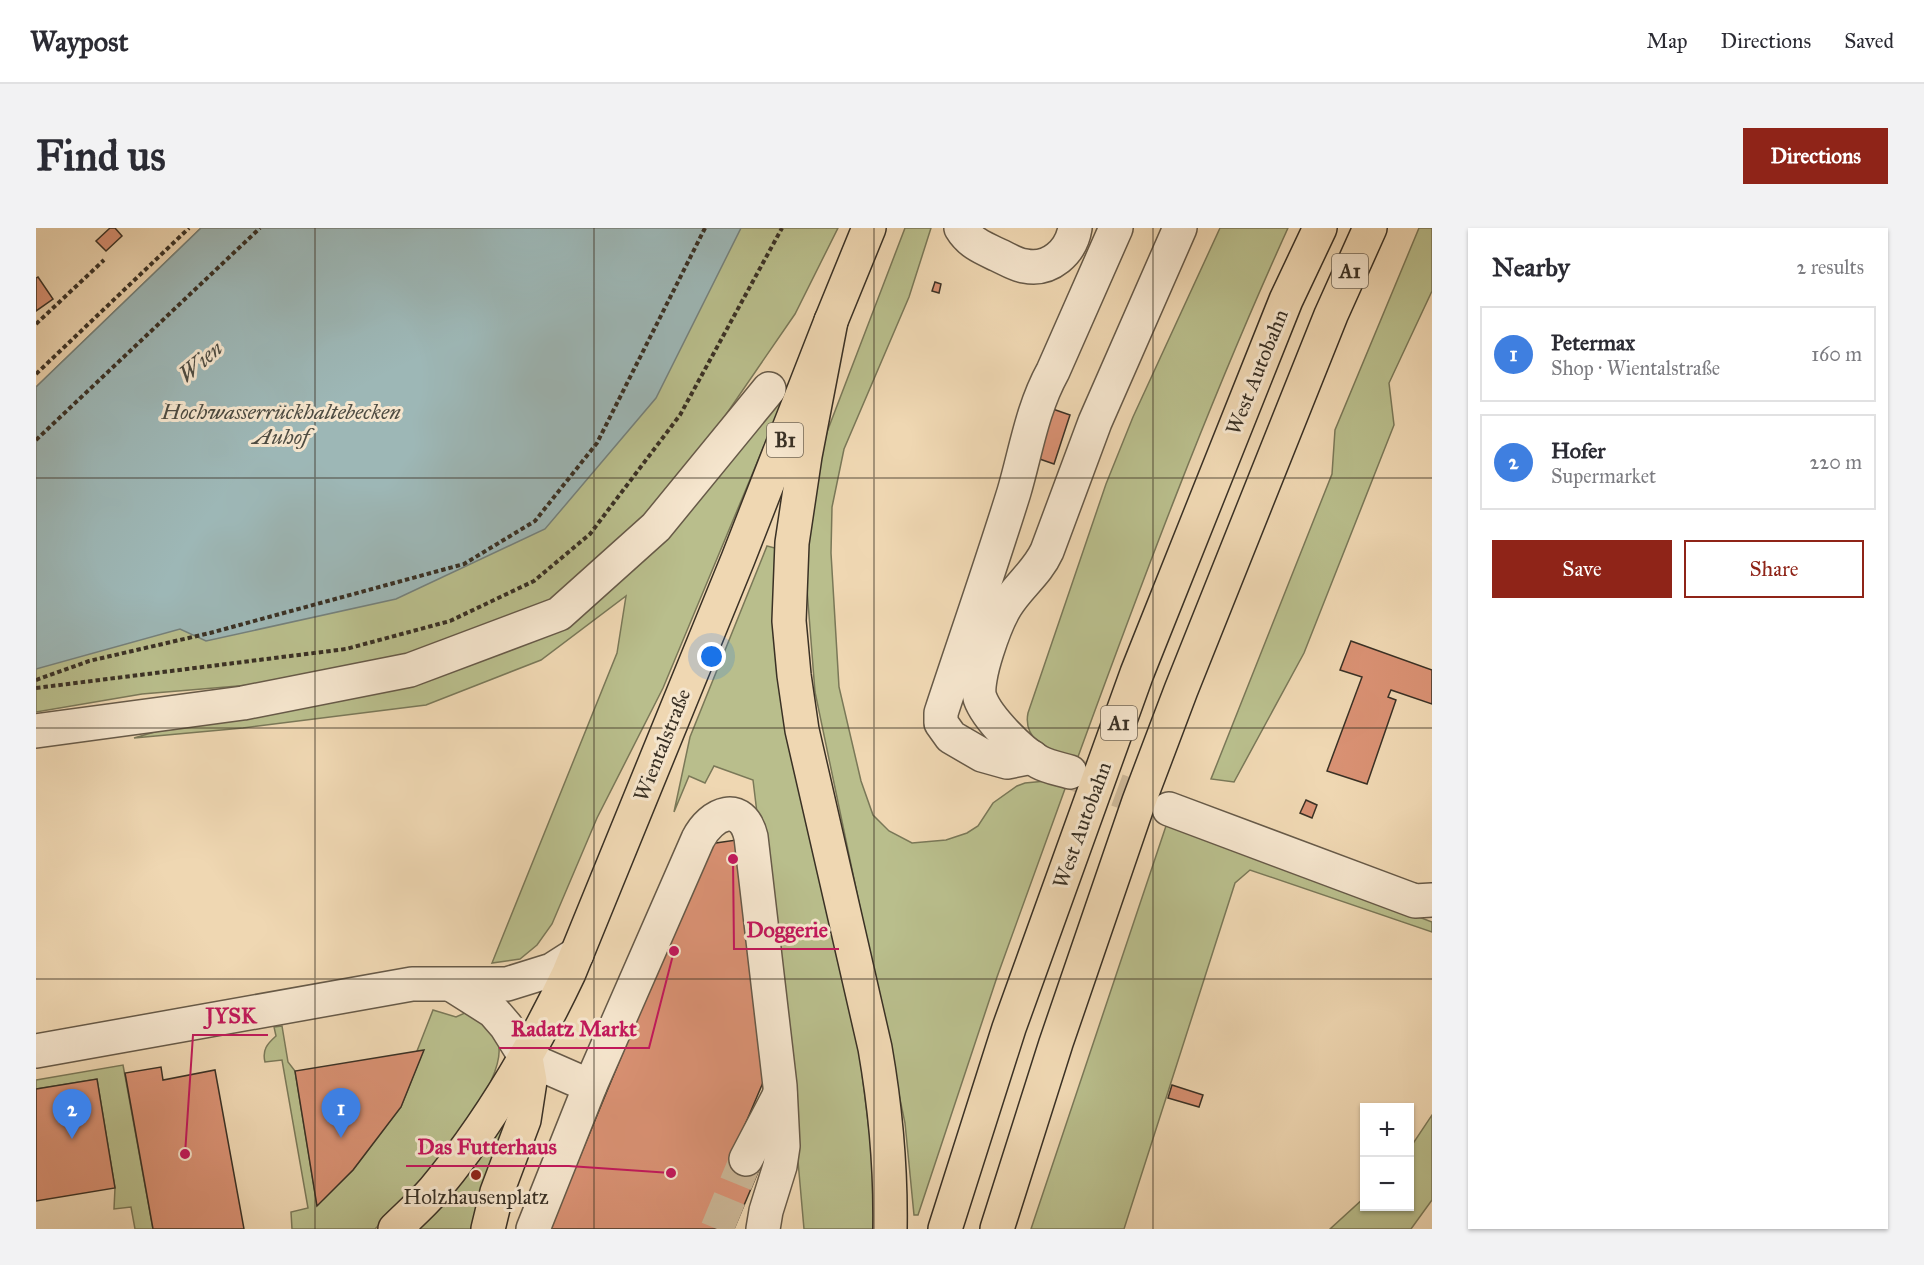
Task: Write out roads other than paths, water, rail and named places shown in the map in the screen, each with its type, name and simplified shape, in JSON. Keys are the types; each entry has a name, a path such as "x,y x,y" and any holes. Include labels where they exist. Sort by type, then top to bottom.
{"main road":[{"name":"Wientalstraße","path":"395,1229 433,1192 460,1157 497,1105 548,1018 577,954 734,570 831,321 870,228"},
{"name":"West Autobahn","path":"945,1229 1009,1028 1137,673 1286,300 1320,228"},
{"name":"A1","path":"997,1229 1138,801 1331,315 1370,228"},
{"path":"831,321 805,456 792,543 789,621 802,730 875,1048 883,1095 889,1145 890,1229"},
{"path":"488,1229 497,1192 526,1111 530,1082 526,1058"}],"street":[{"path":"961,228 967,238 975,244 1026,267 1042,266 1055,261 1069,248 1075,228"},
{"path":"1032,756 1007,762 982,755 951,737 941,723 941,713 1014,490 1042,390 1053,371 1116,228"},
{"path":"1070,772 1039,762 1005,734 980,698 979,685 990,643 1005,607 1017,589 1041,564 1047,551 1095,422 1180,228"},
{"path":"36,731 243,703 410,670 559,614 656,527 769,389"},
{"path":"1169,809 1415,901 1432,900"},
{"path":"533,1229 590,1086 698,839 711,820 719,815 728,814 737,816 745,822 751,837 781,1093 782,1156 763,1229"},
{"path":"36,1051 411,984 434,982 452,985 507,984 552,970 577,954"},
{"path":"452,985 494,1011 526,1058 590,1086"},
{"path":"746,1159 781,1093"}],"water":[{"name":"Hochwasserrückhaltebecken Auhof","path":"201,228 741,228 656,398 545,529 396,599 206,641 180,629 36,669 36,387"}],"tunnel":[{"path":"1071,773 1166,808"},
{"path":"717,1229 746,1159"}],"place":[{"name":"Doggerie","path":"733,859"},
{"name":"Radatz Markt","path":"674,951"},
{"name":"Petermax","path":"341,1138"},
{"name":"Hofer","path":"72,1139"},
{"name":"JYSK","path":"185,1154"},
{"name":"Das Futterhaus","path":"671,1173"},
{"name":"Holzhausenplatz","path":"476,1175"}],"water label":[{"name":"Wien","path":"200,361"}]}
